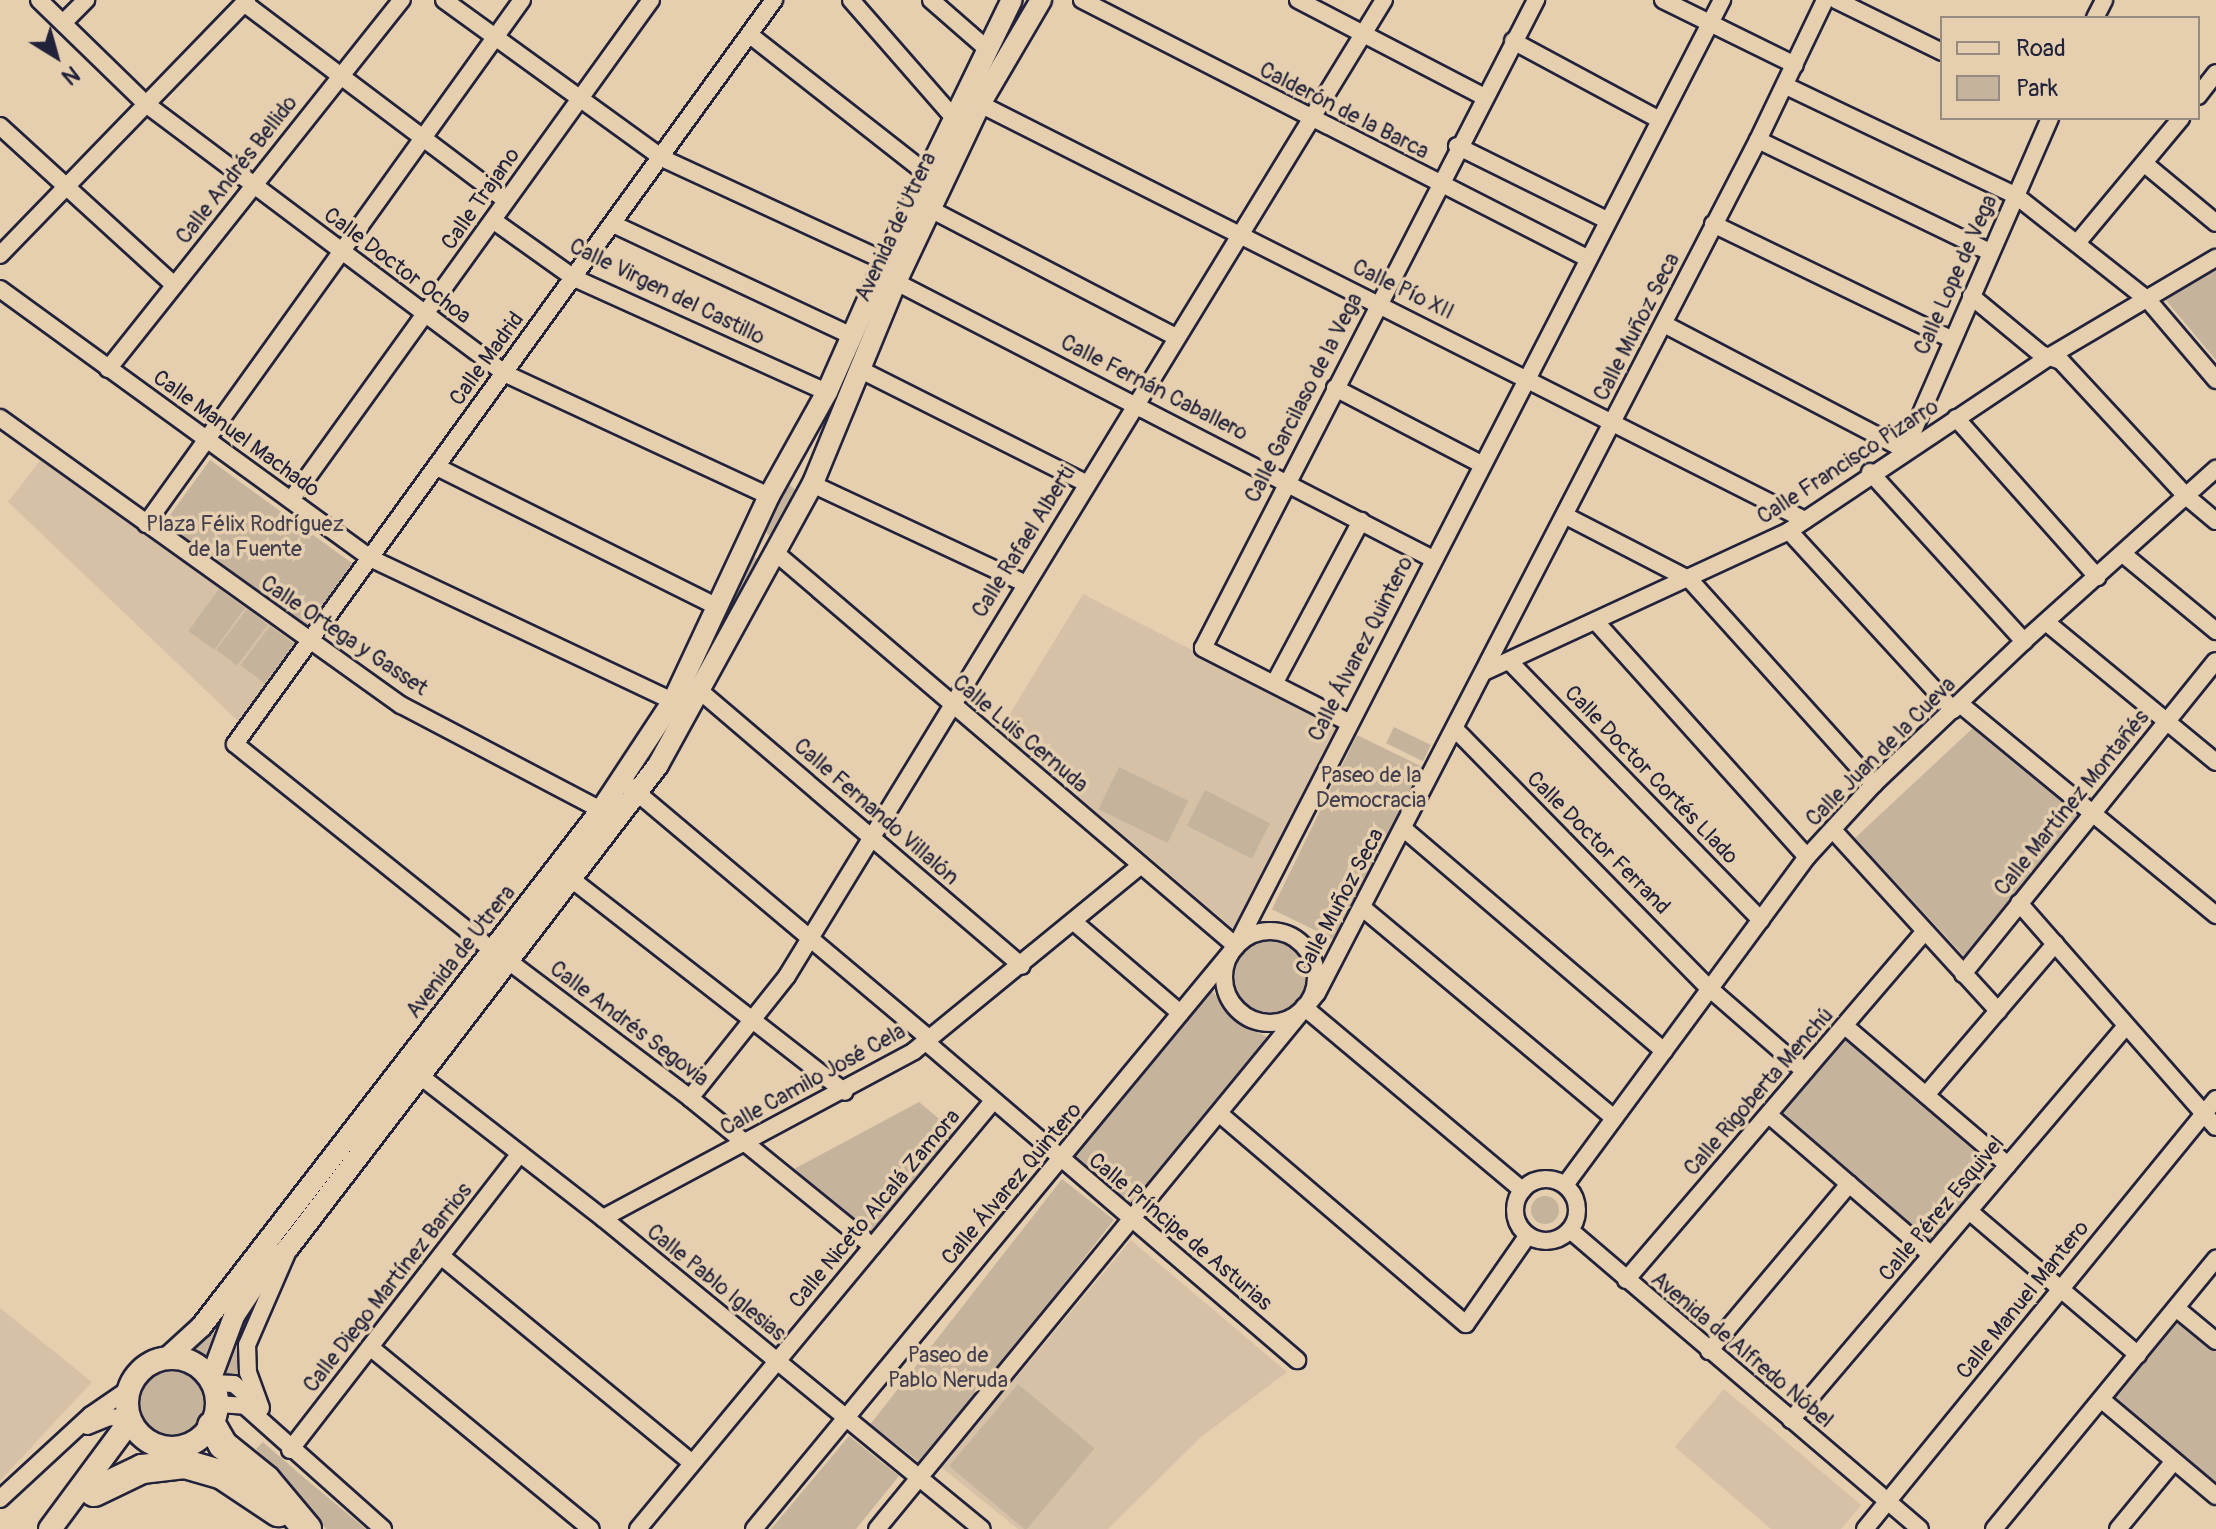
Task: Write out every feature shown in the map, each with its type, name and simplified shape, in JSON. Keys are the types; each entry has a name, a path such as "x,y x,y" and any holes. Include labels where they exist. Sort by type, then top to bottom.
{"highway":[{"path":"213,1398 223,1445 266,1480 307,1529"},
{"path":"168,1447 223,1461 285,1520"},
{"path":"94,1492 142,1469 185,1464 221,1474 285,1520"}],"main road":[{"path":"50,1529 114,1446 130,1420 129,1389 144,1368 167,1358 193,1363 213,1398 168,1447 94,1492 63,1529"},
{"path":"130,1420 168,1447"}],"street":[{"name":"Calle Doctor Ochoa","path":"39,0 146,104 504,373 769,496"},
{"path":"63,23 86,0"},
{"name":"Calle Andrés Bellido","path":"108,369 402,0"},
{"path":"444,0 662,158 885,261"},
{"path":"146,524 426,140 522,0"},
{"name":"Calle Trajano","path":"291,500 651,0"},
{"name":"Calle Madrid","path":"235,744 372,559 774,0"},
{"path":"851,0 953,117"},
{"path":"931,0 986,48"},
{"name":"Avenida de Utrera","path":"213,1398 234,1316 419,1075 601,810 630,787 749,544 769,496 790,464 827,392 885,261 1012,0"},
{"name":"Avenida de Utrera","path":"167,1358 201,1327 500,955 570,878 630,787 700,691 813,483 896,282 930,209 980,104 1041,0"},
{"name":"Calderón de la Barca","path":"1082,0 1440,186 1587,258"},
{"path":"1298,0 1484,97"},
{"name":"Calle Rafael Alberti","path":"690,1098 811,938 950,704 1384,0"},
{"name":"Calle Garcilaso de la Vega","path":"1274,684 1203,648 1377,301 1536,0"},
{"path":"1663,0 1795,65"},
{"name":"Calle Álvarez Quintero","path":"754,1529 1236,946 1348,722 1722,0"},
{"name":"Calle Muñoz Seca","path":"877,1529 1221,1115 1304,1007 1364,909 1786,86 1825,0"},
{"path":"1836,0 1940,51"},
{"path":"0,255 246,1 505,200"},
{"path":"750,35 927,174"},
{"path":"1513,41 1658,119"},
{"path":"2200,93 2216,73"},
{"path":"1786,86 2015,195 2148,300 2216,380"},
{"name":"Calle Pío XII","path":"980,104 1527,376 1805,520"},
{"name":"Calle Lope de Vega","path":"1905,450 2049,120"},
{"path":"2077,243 2179,120"},
{"path":"0,126 64,189 174,285"},
{"path":"1758,140 1990,252"},
{"path":"1457,146 1607,220"},
{"path":"2145,164 2216,223"},
{"path":"930,209 1176,337"},
{"name":"Calle Virgen del Castillo","path":"494,221 574,278 827,392"},
{"path":"613,224 852,336"},
{"path":"1713,224 1951,339"},
{"name":"Calle Francisco Pizarro","path":"1486,671 1597,623 1789,531 1870,472 2050,356 2216,258"},
{"name":"Calle Fernán Caballero","path":"896,282 1288,481 1433,559"},
{"name":"Calle Manuel Machado","path":"0,289 372,559 673,701"},
{"path":"1971,296 2061,361 2186,496 2216,521"},
{"path":"1664,324 1905,450"},
{"path":"859,369 1086,483"},
{"path":"1335,388 1481,464"},
{"name":"Calle Ortega y Gasset","path":"0,418 310,643 401,705 601,810"},
{"path":"1956,418 2097,577"},
{"path":"790,464 805,467 813,483 1024,583"},
{"path":"437,467 718,607"},
{"name":"Calle Juan de la Cueva","path":"1565,1185 1807,857 1874,784 2024,641 2216,469"},
{"path":"1870,472 2024,641"},
{"path":"1566,516 1690,580 1874,784"},
{"path":"1348,722 1274,684 1361,521"},
{"path":"1789,531 1956,707 2093,813 2216,915"},
{"path":"749,544 762,557 776,555"},
{"path":"2123,554 2216,631"},
{"name":"Calle Luis Cernuda","path":"776,555 1236,946"},
{"path":"2046,622 2216,762"},
{"path":"1597,623 1807,857"},
{"name":"Calle Martínez Montañés","path":"1963,974 2216,661"},
{"name":"Calle Doctor Cortés Llado","path":"1510,662 1761,920"},
{"name":"Calle Fernando Villalón","path":"700,691 1022,966"},
{"name":"Calle Doctor Ferrand","path":"1455,729 1709,988 1804,1071"},
{"name":"Calle Andrés Segovia","path":"235,744 500,955 747,1142 872,1246"},
{"name":"Calle Príncipe de Asturias","path":"630,787 811,938 1060,1160 1297,1360"},
{"path":"1404,829 1664,1051"},
{"path":"1833,830 1998,1011"},
{"name":"Calle Camilo José Cela","path":"603,1218 845,1092 928,1041 1141,865"},
{"path":"570,878 845,1092"},
{"path":"2019,903 2210,1121"},
{"path":"1364,909 1614,1118"},
{"path":"1074,922 1180,1013"},
{"path":"1266,931 1302,943 1316,978 1304,1007 1274,1022 1241,1012 1224,982 1227,961 1236,946 1266,931"},
{"name":"Calle Rigoberta Menchú","path":"1626,1280 1924,932"},
{"path":"1926,1095 2055,944"},
{"path":"1304,1007 1522,1190"},
{"path":"1845,1026 2008,1165"},
{"name":"Calle Pérez Esquivel","path":"1791,1420 2126,1026"},
{"name":"Calle Pablo Iglesias","path":"419,1075 603,1218 982,1529"},
{"name":"Calle Manuel Mantero","path":"1865,1529 2061,1289 2210,1121 2216,1099"},
{"name":"Calle Niceto Alcalá Zamora","path":"638,1529 993,1101"},
{"path":"1221,1115 1466,1324 1528,1235"},
{"path":"1769,1115 1931,1255"},
{"name":"Calle Diego Martínez Barrios","path":"285,1445 370,1347 520,1154"},
{"path":"1547,1178 1565,1185 1577,1211 1570,1230 1545,1241 1528,1235 1515,1209 1522,1190 1547,1178"},
{"path":"1709,1351 1849,1184"},
{"path":"1969,1211 2138,1355"},
{"name":"Avenida de Alfredo Nóbel","path":"1570,1230 1920,1529"},
{"name":"Avenida de Utrera","path":"261,1408 249,1379 247,1345 289,1247"},
{"path":"441,1256 692,1463"},
{"path":"1994,1529 2216,1259"},
{"path":"2176,1308 2216,1341"},
{"path":"370,1347 591,1529"},
{"path":"213,1398 234,1384 261,1408 285,1445"},
{"path":"0,1499 71,1434 129,1389"},
{"path":"213,1398 245,1406 285,1445 383,1529"},
{"path":"2102,1400 2216,1496"},
{"path":"71,1434 95,1422 130,1420"},
{"path":"95,1422 111,1428 114,1446"},
{"path":"2118,1529 2174,1461"}],"shaded area":[{"path":"42,458 298,643 240,723 8,502"},
{"path":"1083,594 1338,725 1234,929 1000,730"},
{"path":"1131,1240 1287,1372 1201,1437 1108,1529 1018,1529 941,1467"},
{"path":"0,1308 92,1382 0,1481"},
{"path":"1724,1389 1861,1505 1841,1529 1771,1529 1675,1447"}],"green space":[{"path":"2216,266 2216,360 2164,298"},
{"name":"Plaza Félix Rodríguez de la Fuente","path":"210,460 352,563 304,631 161,527"},
{"path":"787,483 797,491 776,533 768,535 764,528"},
{"path":"751,556 762,561 717,633"},
{"path":"219,589 245,608 214,650 188,631"},
{"path":"247,609 268,625 237,665 216,650"},
{"path":"270,626 294,644 264,683 241,665"},
{"path":"1394,727 1431,745 1423,761 1386,743"},
{"path":"1974,727 2079,814 1964,956 1855,838"},
{"name":"Paseo de la Democracia","path":"1357,735 1424,768 1339,942 1272,909"},
{"path":"1119,767 1188,801 1168,843 1098,809"},
{"path":"1205,790 1270,823 1252,859 1187,826"},
{"path":"1277,941 1296,951 1304,963 1304,991 1296,1003 1284,1011 1263,1013 1244,1003 1236,991 1234,970 1244,951 1256,943"},
{"path":"1211,990 1238,1022 1271,1039 1132,1204 1073,1155"},
{"path":"1845,1037 1996,1164 1931,1241 1780,1114"},
{"path":"919,1102 956,1133 872,1234 794,1169"},
{"name":"Paseo de Pablo Neruda","path":"1062,1179 1114,1220 923,1465 871,1424"},
{"path":"1545,1196 1555,1200 1559,1210 1555,1220 1545,1224 1535,1220 1531,1210 1535,1200"},
{"path":"258,1296 241,1336 241,1377 221,1374 245,1310"},
{"path":"229,1302 208,1362 187,1352"},
{"path":"2179,1320 2216,1352 2216,1485 2113,1400"},
{"path":"172,1371 190,1377 198,1385 204,1403 198,1421 190,1429 172,1435 154,1429 146,1421 140,1403 146,1385 154,1377"},
{"path":"1018,1384 1095,1448 1027,1529 949,1466"},
{"name":"Paseo de Pablo Neruda","path":"849,1436 899,1476 856,1529 771,1529"},
{"path":"263,1442 366,1529 326,1529 256,1449"}]}
